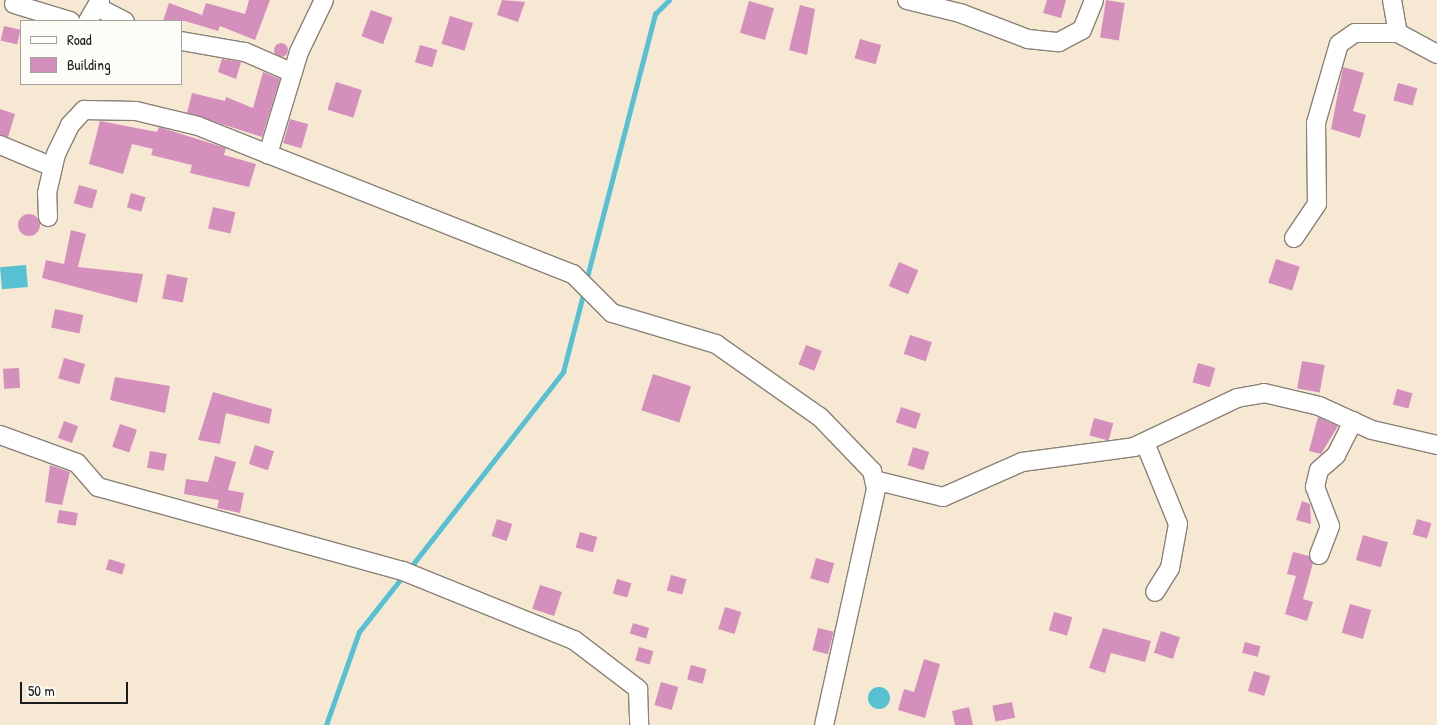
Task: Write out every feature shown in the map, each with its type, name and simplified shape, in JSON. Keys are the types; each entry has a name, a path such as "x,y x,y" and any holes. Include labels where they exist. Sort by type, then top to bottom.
{"street":[{"path":"268,154 293,73 324,0"},
{"path":"906,0 960,13 1028,39 1059,42 1082,30 1094,0"},
{"path":"1392,0 1398,33"},
{"path":"14,4 67,20"},
{"path":"96,10 122,20"},
{"path":"1294,238 1317,204 1316,123 1339,44 1355,32 1398,33 1437,54"},
{"path":"182,41 245,52 293,73"},
{"path":"48,218 53,168 70,125 84,110 136,111 198,126 580,279 593,298 612,313 723,348 820,417 864,461 874,480 876,489 824,725"},
{"path":"0,145 53,168"},
{"path":"874,480 944,497 1022,462 1145,443 1236,398 1264,393 1320,406 1353,421 1437,445"},
{"path":"1319,555 1330,526 1317,497 1317,476 1336,455 1353,421"},
{"path":"0,435 77,462 98,487 408,573 574,640 638,689 639,725"},
{"path":"1145,443 1178,524 1170,568 1154,592"}],"water":[{"path":"26,265 28,287 2,289 0,267"},
{"path":"875,687 883,687 890,694 890,702 883,709 875,709 868,702 868,694"}],"building":[{"path":"249,0 270,0 255,40 220,26 218,31 182,20 163,20 169,3 202,15 206,3 245,14"},
{"path":"502,0 525,2 518,22 497,15"},
{"path":"1047,0 1066,0 1061,18 1043,13"},
{"path":"1106,0 1125,3 1119,41 1100,38"},
{"path":"749,1 774,8 765,40 740,33"},
{"path":"800,5 815,9 807,55 789,50"},
{"path":"371,10 393,18 383,44 361,36"},
{"path":"450,16 473,23 464,51 442,44"},
{"path":"4,26 20,30 17,44 1,41"},
{"path":"860,39 881,45 876,64 854,58"},
{"path":"278,43 284,43 288,50 284,57 278,57 274,53 274,47"},
{"path":"420,45 437,50 432,67 415,62"},
{"path":"222,59 241,62 236,79 218,72"},
{"path":"1343,67 1364,73 1353,111 1366,115 1360,138 1331,129"},
{"path":"263,72 280,79 262,137 187,113 192,93 225,101 226,97 253,108"},
{"path":"336,82 362,90 353,118 328,110"},
{"path":"1398,83 1417,88 1413,106 1393,100"},
{"path":"0,109 15,114 8,137 0,135"},
{"path":"290,119 308,124 301,148 283,143"},
{"path":"100,121 157,132 159,127 226,148 224,155 256,164 249,187 190,173 192,165 151,155 153,149 132,144 123,174 89,164"},
{"path":"79,185 97,190 92,209 74,203"},
{"path":"131,193 145,197 141,212 127,207"},
{"path":"213,207 235,212 230,234 208,228"},
{"path":"29,214 37,217 40,225 37,233 29,236 21,233 18,225 21,217"},
{"path":"71,230 86,234 78,267 143,274 137,303 42,278 46,260 64,264"},
{"path":"1276,259 1300,267 1292,291 1268,283"},
{"path":"899,262 918,270 908,294 889,286"},
{"path":"167,274 188,278 183,303 162,299"},
{"path":"55,309 83,315 79,334 51,328"},
{"path":"910,335 932,342 926,361 904,354"},
{"path":"806,345 822,351 814,371 798,365"},
{"path":"64,358 85,364 79,384 58,378"},
{"path":"1302,361 1325,365 1320,393 1297,389"},
{"path":"1198,363 1215,368 1210,387 1192,382"},
{"path":"19,368 20,388 4,389 3,369"},
{"path":"653,374 691,386 679,423 641,410"},
{"path":"115,377 170,386 165,413 110,400"},
{"path":"1397,389 1412,393 1408,409 1393,404"},
{"path":"213,392 272,409 269,424 226,413 220,444 198,440"},
{"path":"901,407 921,414 916,429 896,422"},
{"path":"1318,417 1338,426 1321,454 1309,451"},
{"path":"1094,418 1113,423 1109,441 1089,435"},
{"path":"64,421 78,426 72,443 58,438"},
{"path":"120,424 137,430 129,453 112,447"},
{"path":"255,445 274,451 268,470 249,464"},
{"path":"913,447 929,452 924,470 907,465"},
{"path":"150,451 167,454 164,471 147,468"},
{"path":"215,456 236,462 228,490 244,493 240,513 217,508 219,500 184,494 186,479 208,482"},
{"path":"50,465 70,472 62,505 45,502"},
{"path":"1302,501 1310,504 1311,524 1296,520"},
{"path":"59,510 78,513 76,526 57,523"},
{"path":"497,519 512,524 507,541 491,536"},
{"path":"1417,519 1431,523 1427,539 1413,534"},
{"path":"580,532 597,537 593,552 576,547"},
{"path":"1363,535 1388,542 1381,567 1356,560"},
{"path":"1293,552 1309,556 1313,563 1303,599 1313,602 1307,621 1285,614 1296,576 1287,574"},
{"path":"816,558 834,563 828,583 810,578"},
{"path":"109,559 125,564 122,574 106,570"},
{"path":"671,575 686,579 682,595 667,590"},
{"path":"617,579 631,583 627,598 613,593"},
{"path":"540,585 562,592 554,616 532,609"},
{"path":"1350,604 1371,610 1363,639 1342,633"},
{"path":"725,607 741,612 735,634 718,629"},
{"path":"1054,612 1072,617 1067,636 1049,630"},
{"path":"633,623 649,628 646,638 630,634"},
{"path":"818,628 834,632 828,654 812,650"},
{"path":"1103,628 1151,641 1145,662 1111,653 1105,673 1089,668"},
{"path":"1161,631 1180,637 1173,659 1154,653"},
{"path":"1245,642 1260,646 1258,657 1242,653"},
{"path":"639,647 653,651 650,665 635,660"},
{"path":"924,659 940,664 925,718 898,710 904,689 914,692"},
{"path":"691,665 706,669 703,684 687,679"},
{"path":"1254,671 1270,676 1264,696 1248,691"},
{"path":"661,682 678,687 672,710 654,705"},
{"path":"1012,702 1015,718 995,722 992,706"},
{"path":"969,707 973,725 955,725 952,711"}],"waterway":[{"path":"586,281 655,14 669,0"},
{"path":"410,568 563,372 584,291"},
{"path":"326,725 359,632 403,576"}]}
